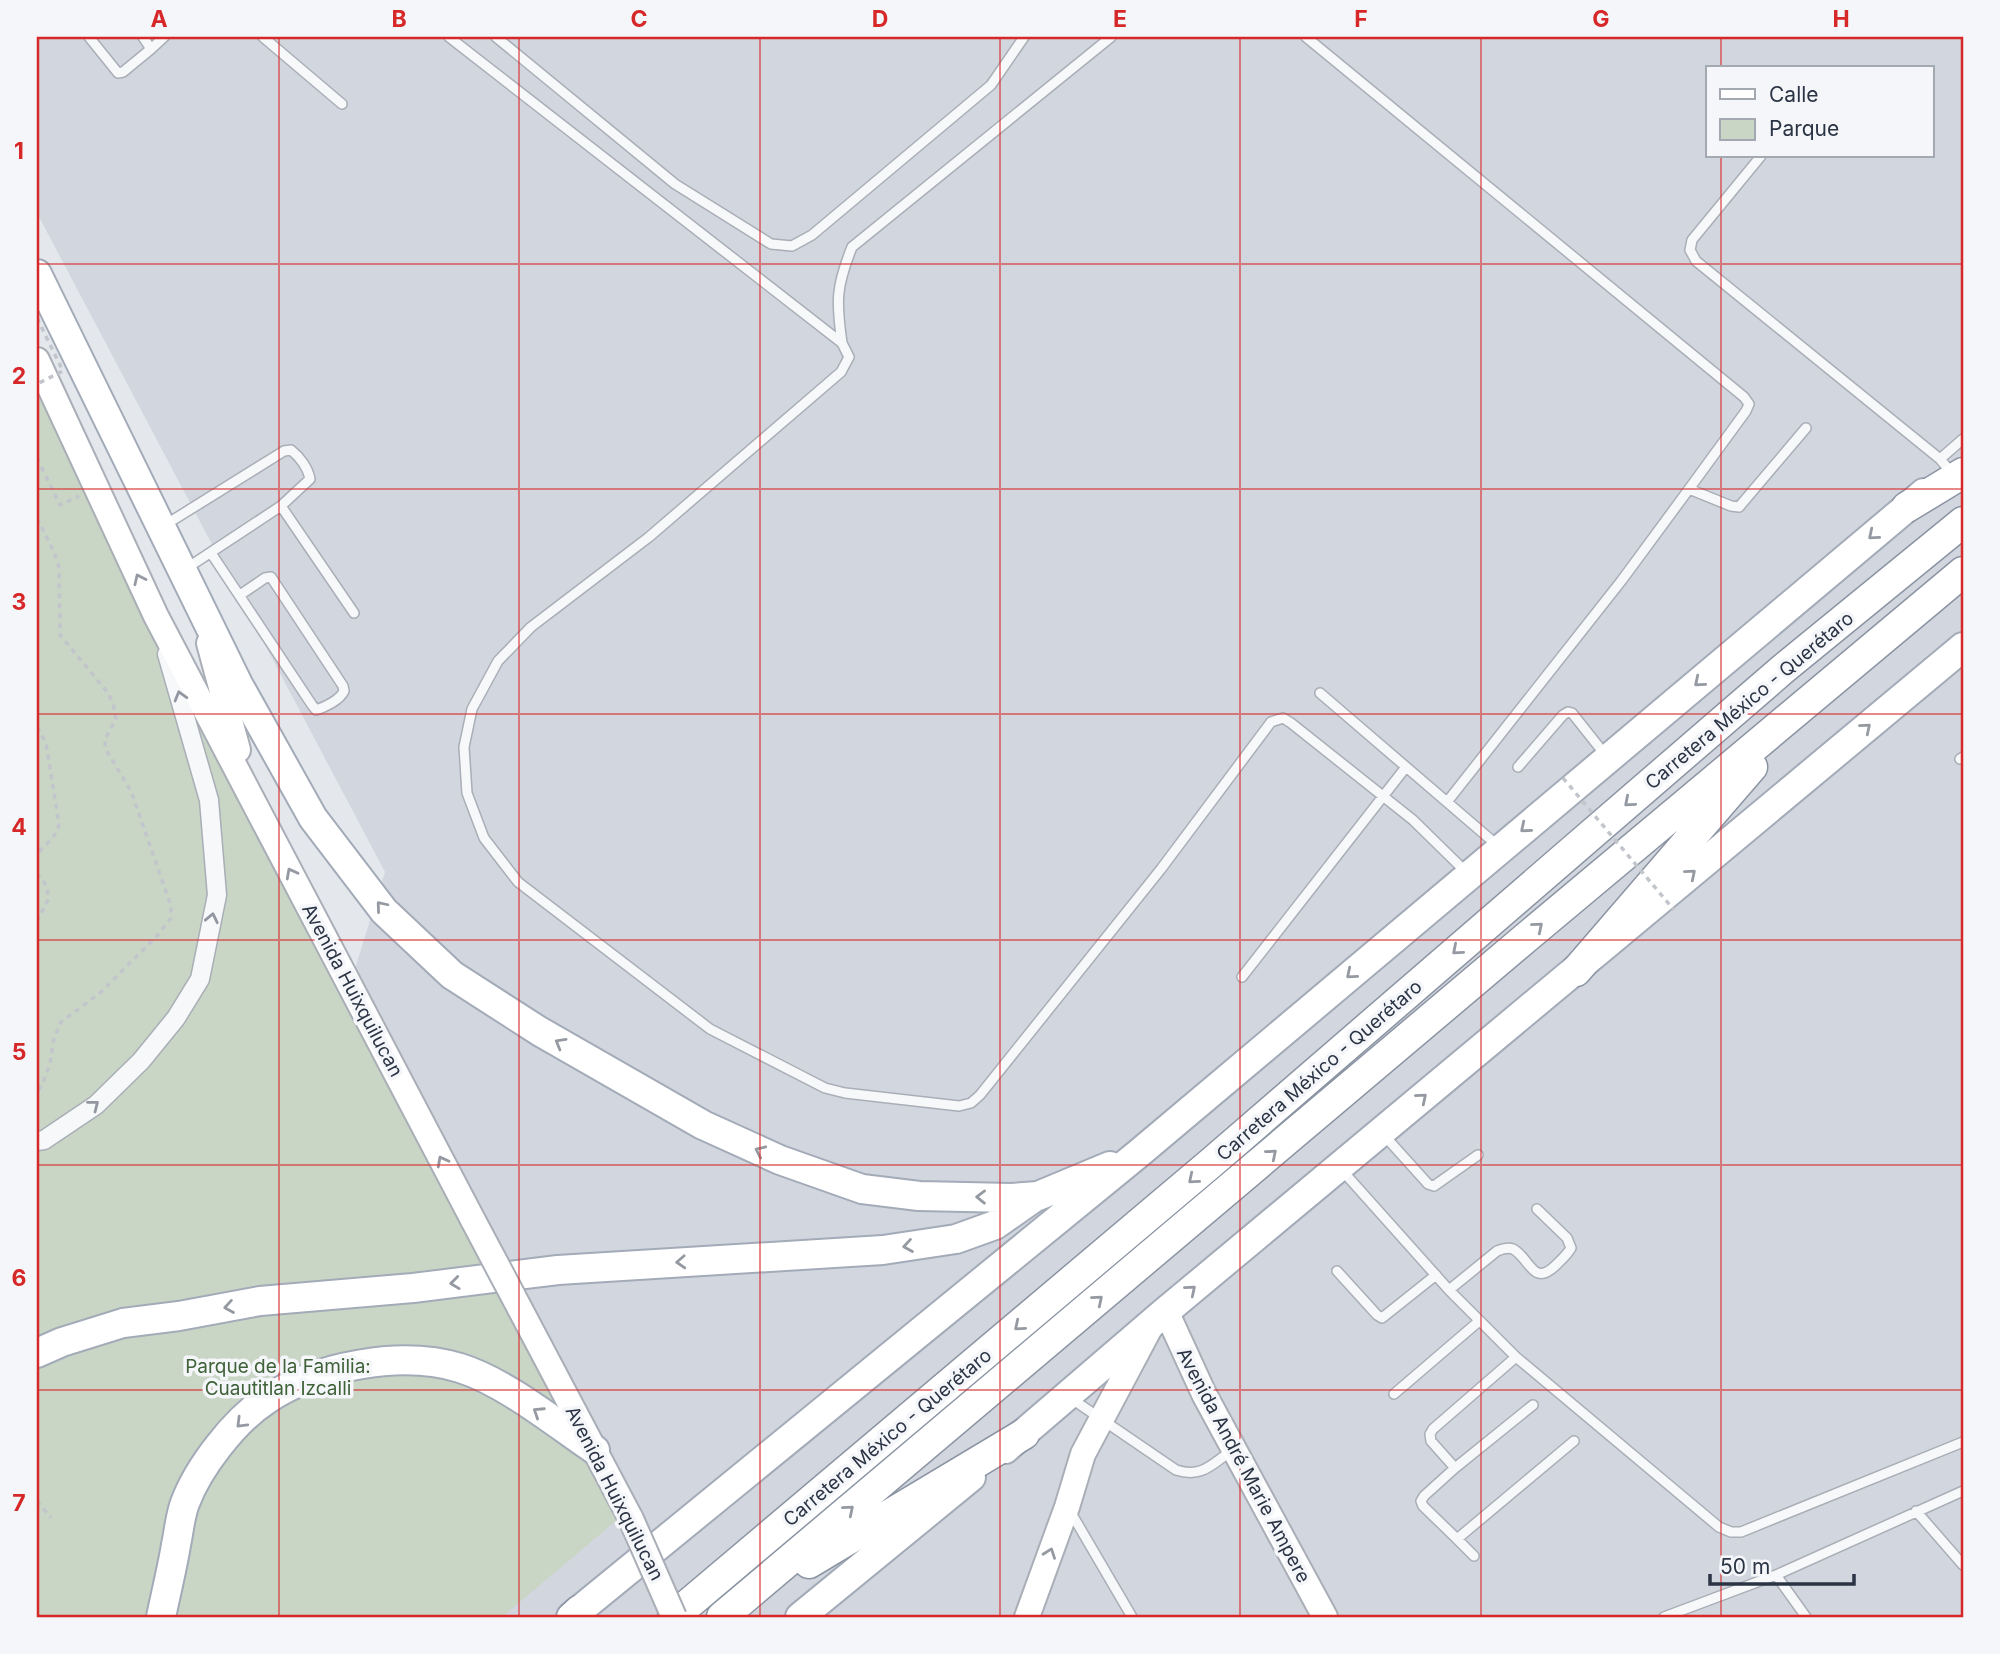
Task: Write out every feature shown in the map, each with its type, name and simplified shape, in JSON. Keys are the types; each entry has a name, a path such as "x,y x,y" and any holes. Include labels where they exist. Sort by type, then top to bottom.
{"highway":[{"path":"1907,507 1954,466"},
{"name":"Carretera México - Querétaro","path":"674,1617 1221,1155 1783,669 1963,522"},
{"name":"Carretera México - Querétaro","path":"724,1615 1963,572"},
{"path":"1576,971 1813,697"},
{"path":"724,1615 1024,1434"}],"main road":[{"path":"37,274 238,684 313,818 384,911 452,975 539,1031 703,1125 780,1160 862,1189 919,1196 1038,1196"},
{"name":"Avenida Huixquilucan","path":"37,360 156,616 631,1519 674,1617"},
{"path":"574,1615 1138,1154 1907,507"},
{"path":"199,604 249,792"},
{"path":"800,1617 1024,1434 1160,1316 1963,647"},
{"path":"37,1353 122,1323 260,1301 413,1288 558,1270 883,1250 956,1239 995,1225 1038,1196 1138,1154"},
{"path":"1027,1617 1083,1454 1160,1316"},
{"name":"Avenida André Marie Ampere","path":"1160,1316 1325,1617"},
{"path":"161,1617 184,1504 211,1456 265,1400 303,1381 342,1368 384,1362 422,1362 459,1368 490,1381 595,1450"}],"street":[{"path":"37,1141 44,1140 96,1105 141,1061 176,1018 200,979 218,895 209,800 156,616"}],"lane":[{"path":"89,37 118,73 123,72 164,37"},
{"path":"143,37 151,49"},
{"path":"263,37 342,104"},
{"path":"449,37 842,343"},
{"path":"496,37 675,184 771,244 792,246 811,236 991,85 1024,37"},
{"path":"1111,37 852,247 836,300 842,343 849,357 841,372 649,537 531,627 498,661 472,709 464,747 467,793 484,838 518,882 710,1029 825,1088 845,1093 959,1107 971,1103 980,1095 1161,869 1271,722 1283,718 1291,723 1384,795 1469,875"},
{"path":"1306,37 1744,397 1749,404 1622,580 1447,802"},
{"path":"1759,158 1692,240 1690,250 1696,261 1954,466 1963,439"},
{"path":"1689,489 1739,507 1806,428"},
{"path":"161,528 284,451 291,450 297,454 309,472 310,479 282,506 183,571"},
{"path":"282,506 354,613"},
{"path":"211,553 316,709 342,696 343,685 271,577 265,578 240,595"},
{"path":"1320,693 1501,849"},
{"path":"1518,767 1568,712 1572,713 1609,758"},
{"path":"1242,977 1406,767"},
{"path":"1381,1132 1429,1184 1434,1186 1478,1155"},
{"path":"1339,1167 1478,1321 1516,1357 1719,1527 1731,1532 1741,1532 1963,1442"},
{"path":"1449,1290 1497,1251 1505,1248 1513,1249 1533,1270 1541,1274 1549,1272 1571,1248 1567,1238 1537,1209"},
{"path":"1337,1271 1382,1318 1436,1275"},
{"path":"1394,1394 1478,1321"},
{"path":"1455,1468 1431,1441 1430,1434 1516,1357"},
{"path":"1068,1396 1176,1471 1191,1475 1202,1471 1234,1449"},
{"path":"1474,1556 1421,1502 1424,1496 1455,1468 1533,1405"},
{"path":"1457,1539 1574,1441"},
{"path":"1664,1617 1776,1575 1963,1491"},
{"path":"1067,1507 1132,1617"},
{"path":"1916,1511 1963,1565"},
{"path":"1776,1575 1806,1617"}],"path":[{"path":"37,318 63,371 37,384"},
{"path":"37,458 60,505"},
{"path":"37,518 59,567 60,635 102,684 113,704 116,719 105,739 105,748 131,791 171,906 166,927 100,993 61,1022 54,1038 50,1064 37,1092"},
{"path":"37,727 46,743 59,824 54,838 37,855"},
{"path":"1563,778 1674,909"},
{"path":"37,873 46,886 49,898 37,921"},
{"path":"37,1501 51,1518"}],"shaded area":[{"path":"37,37 1963,37 1963,1617 154,1617 385,872 37,213"}],"green space":[{"name":"Parque de la Familia: Cuautitlan Izcalli","path":"37,347 617,1520 502,1617 37,1617"}]}
